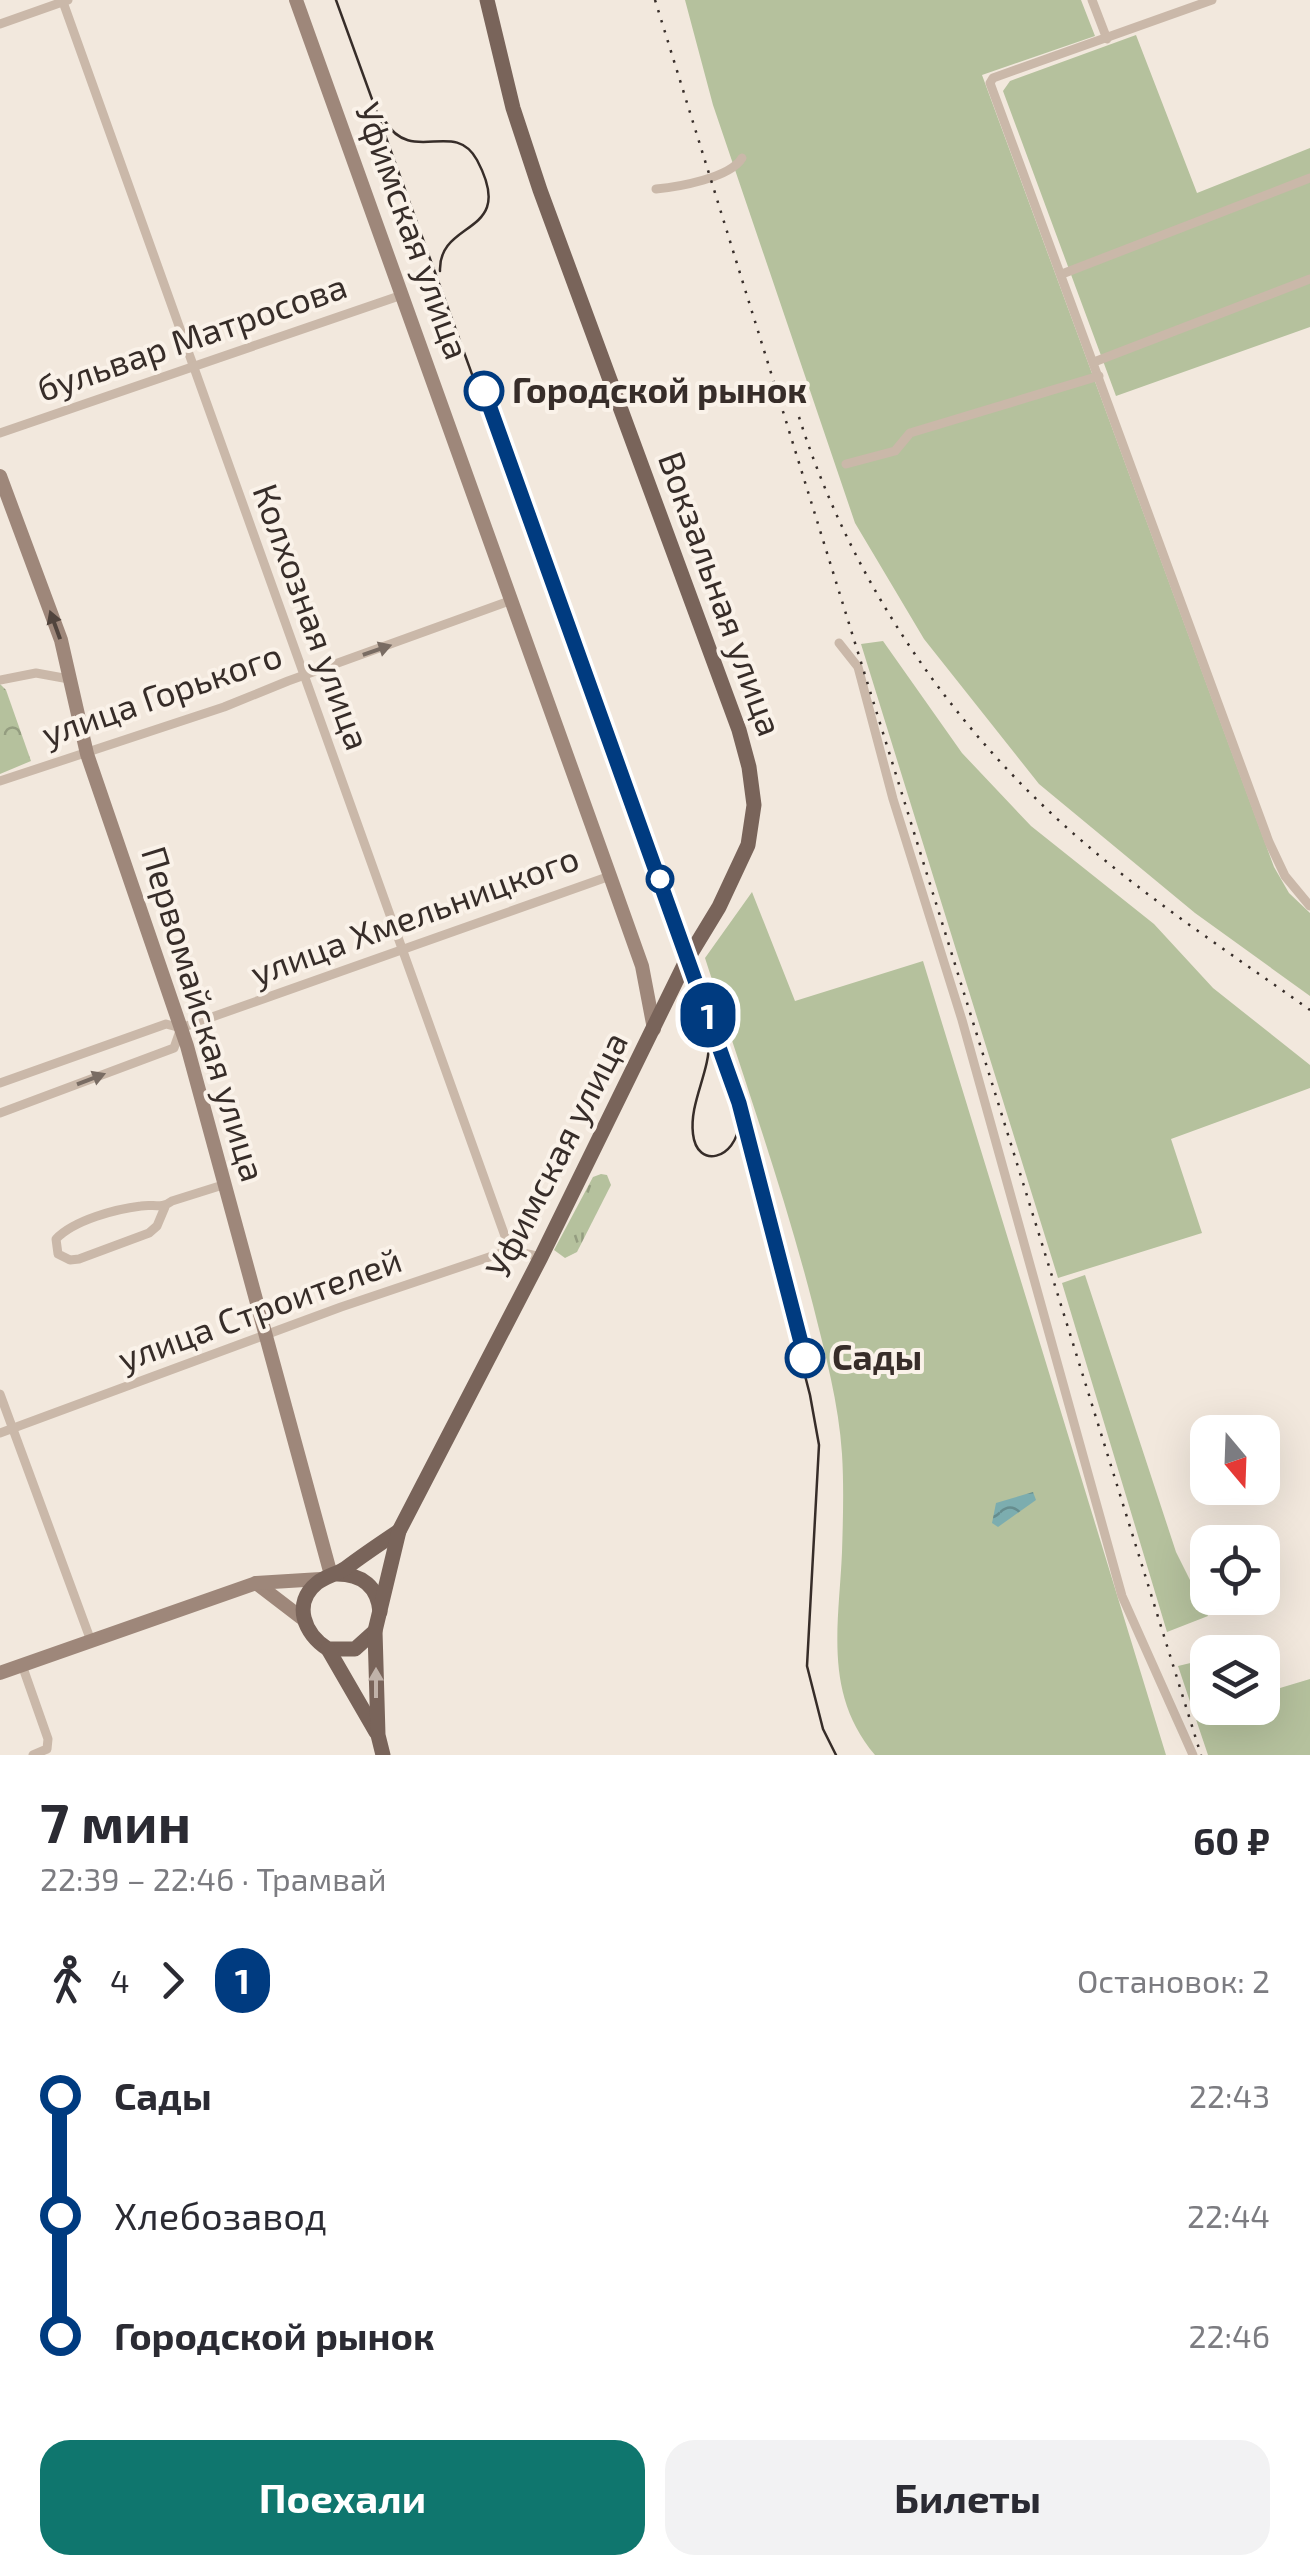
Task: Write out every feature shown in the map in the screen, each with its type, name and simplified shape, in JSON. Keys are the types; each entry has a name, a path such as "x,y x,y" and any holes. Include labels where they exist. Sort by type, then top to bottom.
{"main road":[{"name":"Вокзальная улица","path":"486,0 513,108 540,190 749,767 754,805 748,846 654,1028"},
{"name":"Уфимская улица","path":"399,1530 654,1028"},
{"path":"378,1735 328,1649 316,1642 303,1618 306,1596 399,1530"},
{"path":"328,1649 355,1649 378,1624 399,1530"},
{"path":"330,1576 349,1574 369,1584 376,1594 378,1735 383,1755"}],"street":[{"name":"Уфимская улица","path":"296,0 642,966 654,1028"},
{"path":"1092,0 1107,39"},
{"path":"1212,0 993,78 990,83 1269,842 1285,876 1310,906"},
{"path":"0,24 66,1"},
{"name":"Колхозная улица","path":"66,1 302,676 510,1250"},
{"path":"656,189 687,186 738,165 742,158"},
{"path":"1062,274 1310,178"},
{"path":"1094,362 1310,280"},
{"name":"бульвар Матросова","path":"0,433 402,295"},
{"path":"846,464 896,451 910,434 1100,376"},
{"name":"Первомайская улица","path":"0,476 61,640 88,754 181,1028 330,1576"},
{"name":"улица Горького","path":"0,781 88,754 512,600"},
{"path":"840,644 858,668 893,800 962,1020 1122,1596 1193,1755"},
{"name":"улица Горького","path":"0,680 36,673 69,679"},
{"name":"улица Хмельницкого","path":"0,1083 166,1024 181,1028 610,876"},
{"name":"улица Хмельницкого","path":"0,1114 174,1048 181,1028"},
{"path":"164,1207 158,1226 149,1233 70,1260 58,1254 56,1238 73,1227 130,1208 164,1207 226,1184"},
{"path":"510,1250 541,1257"},
{"name":"улица Строителей","path":"0,1433 510,1250"},
{"path":"0,1394 91,1641"},
{"path":"0,1673 256,1583 330,1576"},
{"path":"256,1583 303,1618"},
{"path":"22,1665 48,1740 46,1749 33,1755"}],"green space":[{"path":"685,0 1081,0 1095,36 982,75 1274,867 1289,893 1310,913 1310,996 1195,913 1039,784 924,639 855,523 713,105"},
{"path":"1136,35 1197,193 1310,148 1310,327 1116,396 1003,91 1010,81"},
{"path":"883,641 962,753 1031,826 1154,924 1213,988 1310,1065 1310,1088 1171,1139 1202,1233 1058,1278 861,644"},
{"path":"0,684 6,690 31,761 0,774"},
{"path":"752,892 795,1001 923,961 1166,1755 875,1755 847,1707 838,1658 843,1491 835,1398 789,1218 705,958"},
{"path":"607,1175 611,1185 577,1252 565,1258 554,1250 593,1177"},
{"path":"1085,1275 1176,1552 1190,1580 1190,1615 1208,1616 1167,1632 1062,1283"},
{"path":"1190,1663 1190,1702 1178,1666"},
{"path":"1310,1679 1310,1755 1208,1755 1198,1725 1280,1725 1280,1688"}],"water":[{"path":"1033,1492 1036,1500 998,1527 992,1523 996,1503"}],"tram line":[{"path":"336,0 740,1122 810,1395 819,1445 807,1666 823,1729 836,1755"},
{"path":"385,121 396,134 408,140 445,141 468,148 487,185 488,202 483,215 451,242 443,254 440,271"},
{"name":"1","path":"484,391 739,1103 805,1358"},
{"path":"709,1041 694,1111 696,1145 701,1153 716,1156 731,1145 739,1124"}],"railway":[{"path":"655,0 1201,1755"},
{"path":"799,417 821,479 879,597 952,705 995,756 1040,803 1115,869 1310,1010"}],"place":[{"name":"Городской рынок","path":"484,391"},
{"name":"Сады","path":"805,1358"}]}
